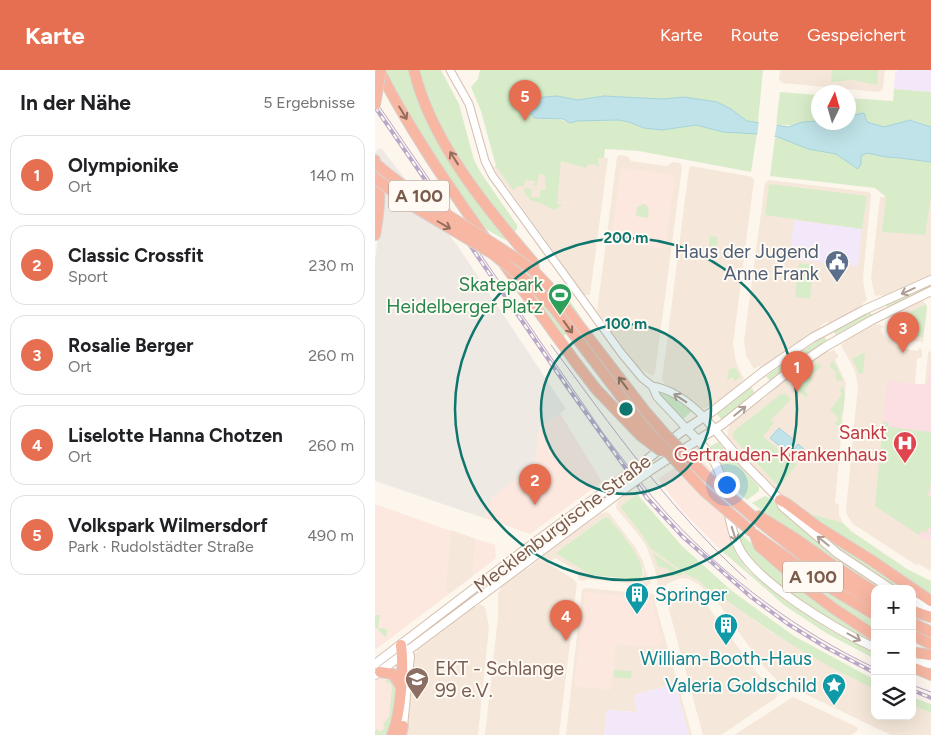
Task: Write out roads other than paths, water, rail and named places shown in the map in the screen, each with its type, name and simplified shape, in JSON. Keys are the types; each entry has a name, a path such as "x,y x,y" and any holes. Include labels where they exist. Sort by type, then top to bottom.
{"highway":[{"path":"375,105 380,70"},
{"path":"380,70 401,110 455,195 525,294 596,389 651,445 671,456"},
{"path":"414,70 427,108 444,142 479,196 533,262 534,271"},
{"path":"375,161 378,176 378,206 375,235"},
{"name":"A 100","path":"375,161 395,179 433,206 486,238 534,271 551,289 645,411 705,475 751,515 762,520 820,569 871,601"},
{"name":"A 100","path":"375,178 411,205 493,254 534,287 553,307 645,428 704,491 754,533 819,581 871,612"},
{"path":"780,500 786,502 813,523 899,578 931,601"},
{"path":"762,520 871,589"},
{"path":"754,533 759,546 808,589 871,633"},
{"path":"916,612 931,617"},
{"path":"918,631 931,644"},
{"path":"392,735 396,726 403,651"},
{"path":"916,653 931,655"},
{"path":"916,669 931,675"},
{"path":"377,670 393,674 400,685"}],"main road":[{"name":"Mecklenburgische Straße","path":"403,651 431,622 764,371 812,338 864,310 931,280"},
{"name":"Mecklenburgische Straße","path":"377,670 437,630 627,487 715,430 794,368 826,346 873,320 931,292"},
{"path":"704,417 756,477 780,500 782,506 823,542 885,585"},
{"path":"687,428 699,441 718,470 735,540 748,561 774,585 812,612 871,646"},
{"path":"916,602 931,609"},
{"path":"431,622 437,630"},
{"path":"402,731 410,656 403,651"},
{"path":"916,662 931,664"}],"street":[{"path":"450,70 469,104 489,171 622,354 642,378 652,386 657,397 687,428"},
{"path":"652,386 663,388 681,398 704,417"}],"water":[{"path":"557,96 578,100 604,96 663,99 684,97 717,102 731,109 747,121 788,127 811,121 811,130 856,130 856,115 864,113 867,122 884,127 910,120 931,127 931,162 867,153 861,156 861,164 858,169 836,154 808,149 778,137 723,132 696,125 662,130 644,128 618,120 577,121 570,123 563,119 535,118 526,110 531,102 543,97"},
{"path":"779,428 795,441 787,452 770,438"},
{"path":"798,444 804,449 796,459 790,454"}],"tram line":[{"path":"375,100 603,433 661,507 716,562 765,602 818,638 871,666"},
{"path":"551,345 619,437 667,496 692,525 746,579"},
{"path":"916,686 931,692"}],"railway":[{"path":"375,107 568,388 647,498 682,536 751,597 788,624 827,648 871,671"},
{"path":"916,692 931,698"}],"place":[{"name":"Volkspark Wilmersdorf","path":"525,121"},
{"name":"Haus der Jugend Anne Frank","path":"837,283"},
{"name":"Skatepark Heidelberger Platz","path":"560,316"},
{"name":"Rosalie Berger","path":"903,353"},
{"name":"Olympionike","path":"797,392"},
{"name":"Sankt Gertrauden-Krankenhaus","path":"905,464"},
{"name":"Classic Crossfit","path":"535,505"},
{"name":"Springer","path":"637,615"},
{"name":"Liselotte Hanna Chotzen","path":"566,641"},
{"name":"William-Booth-Haus","path":"726,646"},
{"name":"EKT - Schlange 99 e.V.","path":"417,700"},
{"name":"Valeria Goldschild","path":"834,706"}]}
